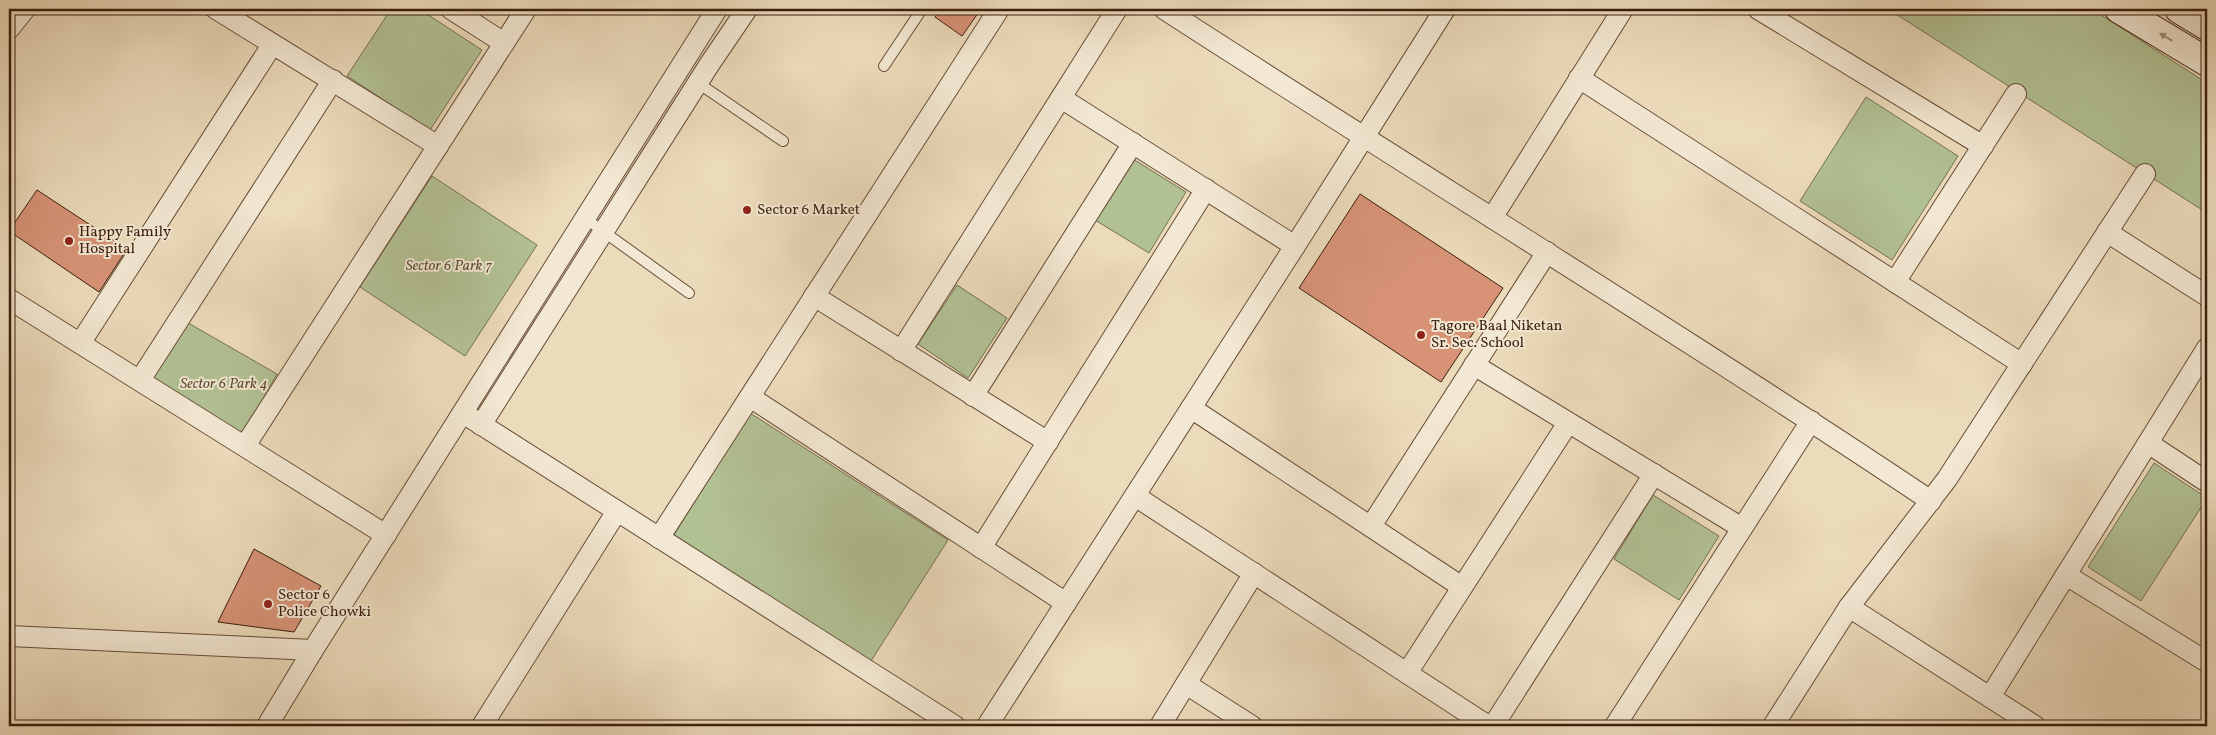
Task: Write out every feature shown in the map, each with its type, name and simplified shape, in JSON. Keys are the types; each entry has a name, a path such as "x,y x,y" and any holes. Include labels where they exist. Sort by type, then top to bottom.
{"street":[{"path":"9,29 25,9"},
{"path":"216,9 438,146"},
{"path":"451,9 504,43"},
{"path":"245,446 526,9"},
{"path":"267,726 717,9"},
{"path":"659,538 999,9"},
{"path":"901,351 1117,9"},
{"path":"1164,9 1363,138 1547,252 1811,421 1931,501"},
{"path":"987,726 1445,9"},
{"path":"1492,218 1623,9"},
{"path":"1758,9 1983,146"},
{"path":"2119,9 2207,62"},
{"path":"2179,9 2207,26"},
{"path":"481,425 744,10"},
{"path":"80,342 272,45"},
{"path":"1579,78 2022,364"},
{"path":"140,380 333,80"},
{"path":"1895,282 2016,94"},
{"path":"1061,98 1295,246"},
{"path":"974,396 1133,143"},
{"path":"1773,726 1849,607 1931,501 2145,174"},
{"path":"981,548 1206,189"},
{"path":"2107,232 2207,296"},
{"path":"1371,526 1547,252"},
{"path":"814,296 1048,442"},
{"path":"9,299 386,535"},
{"path":"1990,697 2207,348"},
{"path":"1474,365 1742,528"},
{"path":"750,397 1066,603"},
{"path":"1191,408 1462,587"},
{"path":"463,413 956,726"},
{"path":"1615,726 1811,421"},
{"path":"1407,673 1568,423"},
{"path":"2148,443 2207,482"},
{"path":"1493,726 1654,474"},
{"path":"1135,496 1488,726"},
{"path":"482,726 617,511"},
{"path":"1160,726 1254,573"},
{"path":"2066,575 2207,662"},
{"path":"1849,607 2035,726"},
{"path":"9,636 313,650"},
{"path":"1186,684 1252,726"}],"lane":[{"path":"884,66 922,9"},
{"path":"698,83 783,140"},
{"path":"586,219 689,293"}],"green space":[{"path":"391,9 419,9 482,50 430,130 347,76"},
{"path":"1888,9 2092,9 2207,83 2207,213"},
{"path":"1866,97 1958,156 1892,260 1800,201"},
{"path":"1133,159 1186,192 1149,253 1095,220"},
{"name":"Sector 6 Park 7","path":"432,176 537,245 465,356 360,287"},
{"path":"957,285 1007,318 968,378 918,344"},
{"name":"Sector 6 Park 4","path":"183,320 277,374 241,437 148,377"},
{"path":"750,413 948,540 871,661 674,535"},
{"path":"2154,463 2207,498 2141,601 2088,567"},
{"path":"1653,495 1719,536 1679,600 1614,559"}],"building":[{"path":"941,9 981,9 962,36 935,17"},
{"name":"Happy Family Hospital","path":"37,190 127,249 99,292 9,231"},
{"name":"Tagore Baal Niketan Sr. Sec. School","path":"1360,194 1503,288 1441,382 1299,288"},
{"name":"Sector 6 Police Chowki","path":"254,549 321,586 294,632 218,622"}],"place":[{"name":"Sector 6 Market","path":"747,210"},
{"name":"Happy Family Hospital","path":"69,241"},
{"name":"Tagore Baal Niketan Sr. Sec. School","path":"1421,335"},
{"name":"Sector 6 Police Chowki","path":"268,604"}]}
